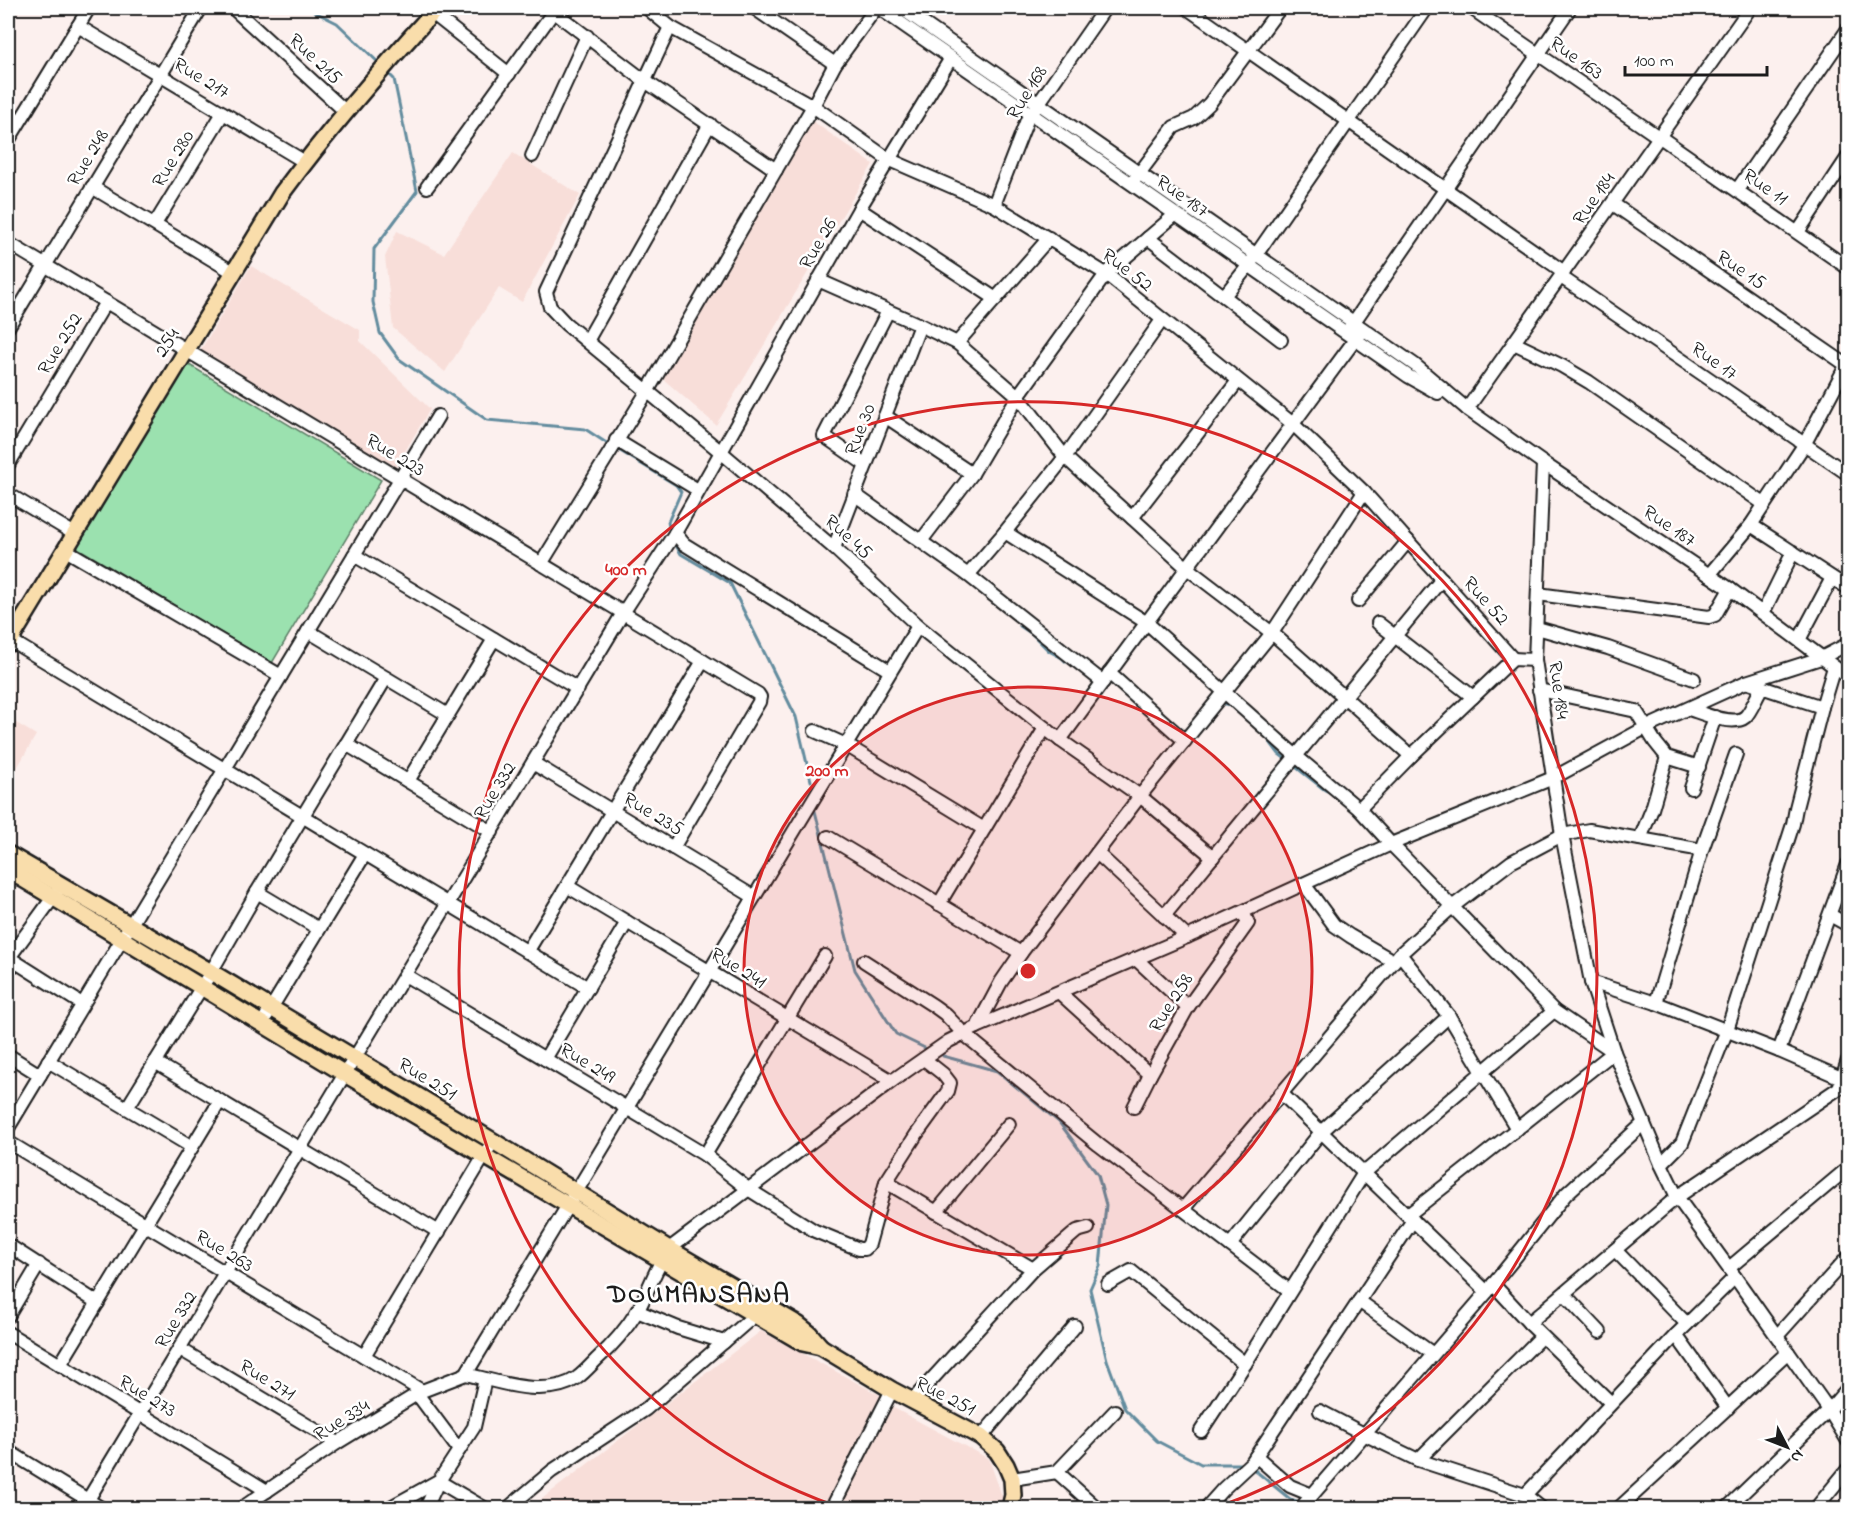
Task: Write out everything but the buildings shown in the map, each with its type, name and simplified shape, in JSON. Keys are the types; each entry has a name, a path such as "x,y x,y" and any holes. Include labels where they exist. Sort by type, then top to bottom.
{"main road":[{"name":"254","path":"8,641 282,193 432,9"},
{"name":"Rue 251","path":"8,854 122,940 485,1155 573,1198"},
{"name":"Rue 251","path":"8,870 131,926 494,1141 573,1198 665,1254 754,1315 804,1343 821,1347 892,1390 981,1437 997,1451 1012,1479"},
{"name":"Rue 251","path":"665,1254 799,1325 821,1347"},
{"path":"1010,1509 1013,1495 1012,1479"}],"street":[{"path":"8,141 90,8"},
{"name":"Rue 248","path":"8,327 201,8"},
{"name":"Rue 215","path":"233,8 346,112"},
{"name":"Rue 52","path":"647,8 670,27 813,106 888,159 994,205 1106,274 1293,424 1364,492 1513,658"},
{"path":"754,8 835,64"},
{"path":"541,564 647,392 835,64 877,8"},
{"name":"Rue 187","path":"877,8 951,58 1035,109"},
{"name":"Rue 187","path":"901,8 1035,109 1355,331 1408,376 1467,410 1730,589 1848,677"},
{"name":"Rue 168","path":"994,205 1028,120 1105,8"},
{"name":"Rue 17","path":"1187,8 1848,474"},
{"path":"1136,178 1174,127 1194,118 1209,104 1280,8"},
{"path":"1224,296 1253,260 1426,8"},
{"name":"Rue 163","path":"1472,8 1660,137"},
{"path":"1060,740 1293,424 1446,189 1570,8"},
{"name":"Rue 184","path":"1467,410 1750,8"},
{"path":"432,9 509,74"},
{"path":"427,187 509,74 551,9 645,81 776,170"},
{"name":"Rue 217","path":"78,26 305,162"},
{"path":"645,81 670,27"},
{"path":"1737,190 1844,44 1848,29"},
{"path":"532,156 586,36"},
{"name":"Rue 26","path":"721,452 859,208 951,58"},
{"name":"Rue 45","path":"645,81 546,292 550,307 566,324 834,548 918,626 1060,740 1140,796 1213,857"},
{"name":"Rue 280","path":"155,224 223,112"},
{"path":"587,341 710,124"},
{"name":"Rue 11","path":"1660,137 1848,268"},
{"path":"1798,232 1848,157"},
{"name":"Rue 187","path":"1136,178 1176,214 1253,260"},
{"path":"92,187 233,272"},
{"name":"Rue 15","path":"1613,204 1848,364"},
{"path":"859,208 996,298"},
{"path":"921,541 972,474 1018,396 1106,274 1176,214"},
{"path":"957,344 1048,238"},
{"path":"1148,238 1281,340"},
{"name":"Rue 223","path":"8,243 758,694 759,702 673,848"},
{"path":"818,280 957,344 1018,396 1065,457 1187,568 1272,633 1411,756"},
{"name":"Rue 252","path":"8,465 106,303"},
{"path":"866,465 824,436 888,311"},
{"path":"968,575 1065,457 1162,320"},
{"name":"Rue 30","path":"834,548 920,325"},
{"path":"1514,343 1589,382 1764,504"},
{"path":"1709,575 1751,525 1804,445 1848,364"},
{"path":"1132,518 1238,381"},
{"path":"8,1128 438,416"},
{"path":"885,416 972,474"},
{"path":"616,440 698,490"},
{"name":"Rue 332","path":"86,1504 533,763 675,533 721,452"},
{"name":"Rue 184","path":"1543,463 1535,660 1562,835 1591,982 1614,1052 1660,1164 1677,1197 1829,1410 1848,1441"},
{"path":"977,1027 1021,953 1140,796 1272,633 1364,492"},
{"path":"8,494 73,533"},
{"path":"854,494 968,575 1106,678 1185,741"},
{"path":"1751,525 1848,588"},
{"path":"1005,532 1147,623 1359,809 1554,1011 1614,1052 1410,1218 1359,1301 1252,1462 1223,1489 1206,1509"},
{"path":"675,533 684,544 890,672"},
{"path":"1358,601 1408,541"},
{"path":"64,549 281,676"},
{"path":"1763,613 1793,552"},
{"path":"354,555 578,689"},
{"path":"1799,640 1833,578"},
{"path":"1164,916 1442,579"},
{"path":"1538,594 1709,617 1715,615 1730,589"},
{"path":"1378,623 1473,697"},
{"path":"918,626 466,1374 518,1387 554,1387 577,1378 624,1331 637,1311 665,1254 747,1189 949,1041 1187,937 1245,917 1304,884 1391,844 1553,778 1647,728 1746,682 1821,658 1848,644"},
{"path":"1537,628 1608,648 1694,680"},
{"path":"308,631 448,715"},
{"path":"408,781 494,639"},
{"path":"8,641 588,988"},
{"path":"1359,809 1513,658 1535,660"},
{"path":"527,952 703,661"},
{"path":"1660,1164 1682,1143 1727,1030 1793,824 1834,667"},
{"path":"127,1108 202,987 386,678"},
{"path":"1746,682 1822,707"},
{"path":"1689,709 1737,721 1747,715 1761,688"},
{"path":"1539,690 1636,711 1667,757 1699,767"},
{"path":"1691,788 1715,717"},
{"path":"939,904 1045,728"},
{"path":"815,731 846,745 984,829"},
{"path":"346,744 492,832"},
{"path":"1656,1003 1702,850 1736,754"},
{"path":"1640,839 1652,809 1667,757"},
{"name":"Rue 235","path":"533,763 754,897"},
{"path":"1183,1209 1397,957 1452,907 1511,862 1562,835 1588,830 1702,850"},
{"path":"828,837 1021,953"},
{"path":"262,1023 365,854"},
{"path":"1097,854 1187,937"},
{"path":"1779,1051 1848,864"},
{"path":"1304,884 1334,925 1350,936 1397,957 1449,1016 1517,1129"},
{"name":"Rue 241","path":"567,886 892,1081"},
{"path":"57,892 8,958 82,1004"},
{"path":"257,892 319,929"},
{"path":"1830,915 1848,926"},
{"name":"Rue 258","path":"1134,1107 1188,1007 1245,917"},
{"path":"545,1059 627,922"},
{"path":"705,1155 825,956"},
{"path":"1136,959 1188,1007"},
{"path":"864,961 945,1014 964,1034 1099,1144 1290,1291"},
{"name":"Rue 249","path":"405,975 705,1155 747,1189 815,1231 859,1250 865,1249 869,1244 886,1182"},
{"path":"1591,982 1656,1003 1727,1030 1845,1079"},
{"path":"1060,993 1150,1075"},
{"path":"1201,1431 1364,1173 1554,1011"},
{"path":"1230,1245 1321,1132 1449,1016"},
{"path":"8,1055 40,1075"},
{"path":"924,1059 943,1074 950,1083 948,1091 886,1182 1033,1269"},
{"path":"1529,1323 1677,1197 1839,1088 1845,1079 1848,1060"},
{"path":"48,1061 192,1147"},
{"path":"155,1062 439,1232"},
{"path":"1281,1093 1410,1218 1529,1323 1611,1403"},
{"path":"60,1365 220,1101"},
{"path":"1301,1509 1490,1288 1566,1194 1644,1123"},
{"path":"936,1212 1009,1124"},
{"path":"364,1356 494,1141"},
{"name":"Rue 263","path":"8,1142 364,1356 420,1393"},
{"path":"1525,1495 1687,1324 1732,1273 1848,1168"},
{"path":"912,1401 1033,1269 1077,1231 1088,1228"},
{"path":"8,1245 98,1303"},
{"path":"1615,1250 1687,1324"},
{"path":"1777,1336 1848,1257"},
{"path":"8,1316 39,1264"},
{"path":"1108,1284 1131,1271 1245,1364"},
{"path":"1564,1294 1600,1332"},
{"path":"1359,1301 1433,1354"},
{"path":"637,1311 678,1328 724,1342"},
{"path":"508,1509 552,1472 646,1409 754,1315"},
{"path":"981,1437 1075,1326"},
{"name":"Rue 273","path":"8,1334 267,1491"},
{"path":"1676,1335 1728,1408"},
{"path":"1418,1460 1542,1336"},
{"name":"Rue 271","path":"180,1349 337,1443"},
{"path":"1619,1509 1788,1352"},
{"name":"Rue 334","path":"242,1509 337,1443 420,1393 466,1374"},
{"path":"426,1509 438,1481 474,1427 485,1379"},
{"path":"1727,1509 1829,1410 1848,1388"},
{"path":"832,1509 892,1390"},
{"path":"420,1393 459,1450"},
{"path":"1012,1479 1057,1472 1115,1411"},
{"path":"1320,1411 1418,1460 1525,1495 1537,1507"},
{"path":"8,1451 86,1504 101,1509"},
{"path":"1252,1462 1290,1486 1312,1495"},
{"path":"1816,1509 1848,1469"},
{"path":"1057,1472 1097,1509"},
{"path":"389,1509 438,1481"},
{"path":"438,1481 484,1509"}],"shaded area":[{"path":"811,120 873,164 716,425 662,378"},
{"path":"513,153 580,195 522,302 499,288 445,372 393,328 385,257 397,231 444,254"},
{"path":"251,266 360,330 360,341 430,409 395,468 200,351"},
{"path":"8,718 36,735 9,782 8,781"},
{"path":"761,1331 885,1398 826,1508 530,1508"},
{"path":"890,1406 989,1459 1004,1502 1000,1508 836,1508"}],"green space":[{"path":"186,363 381,480 272,663 76,547"}],"waterway":[{"path":"307,8 337,23 381,65"},
{"path":"387,72 394,79 417,191 374,249 373,302 380,333 399,359 487,420 585,429 608,444"},
{"path":"617,449 676,485 681,492 668,522 669,527"},
{"path":"674,542 681,554 730,583 796,717 811,781"},
{"path":"1020,626 1049,651 1066,662"},
{"path":"1222,702 1237,710"},
{"path":"1264,734 1279,754 1287,760"},
{"path":"1292,764 1333,794"},
{"path":"814,807 855,970 896,1034 929,1050"},
{"path":"943,1056 997,1071 1059,1122 1098,1175 1106,1205 1100,1266 1090,1289 1107,1360 1125,1409 1157,1441 1201,1464 1243,1464"},
{"path":"1252,1468 1290,1499 1302,1503"},
{"path":"1308,1505 1318,1508"}],"district":[{"name":"DOUMANSANA","path":"699,1293"}]}
